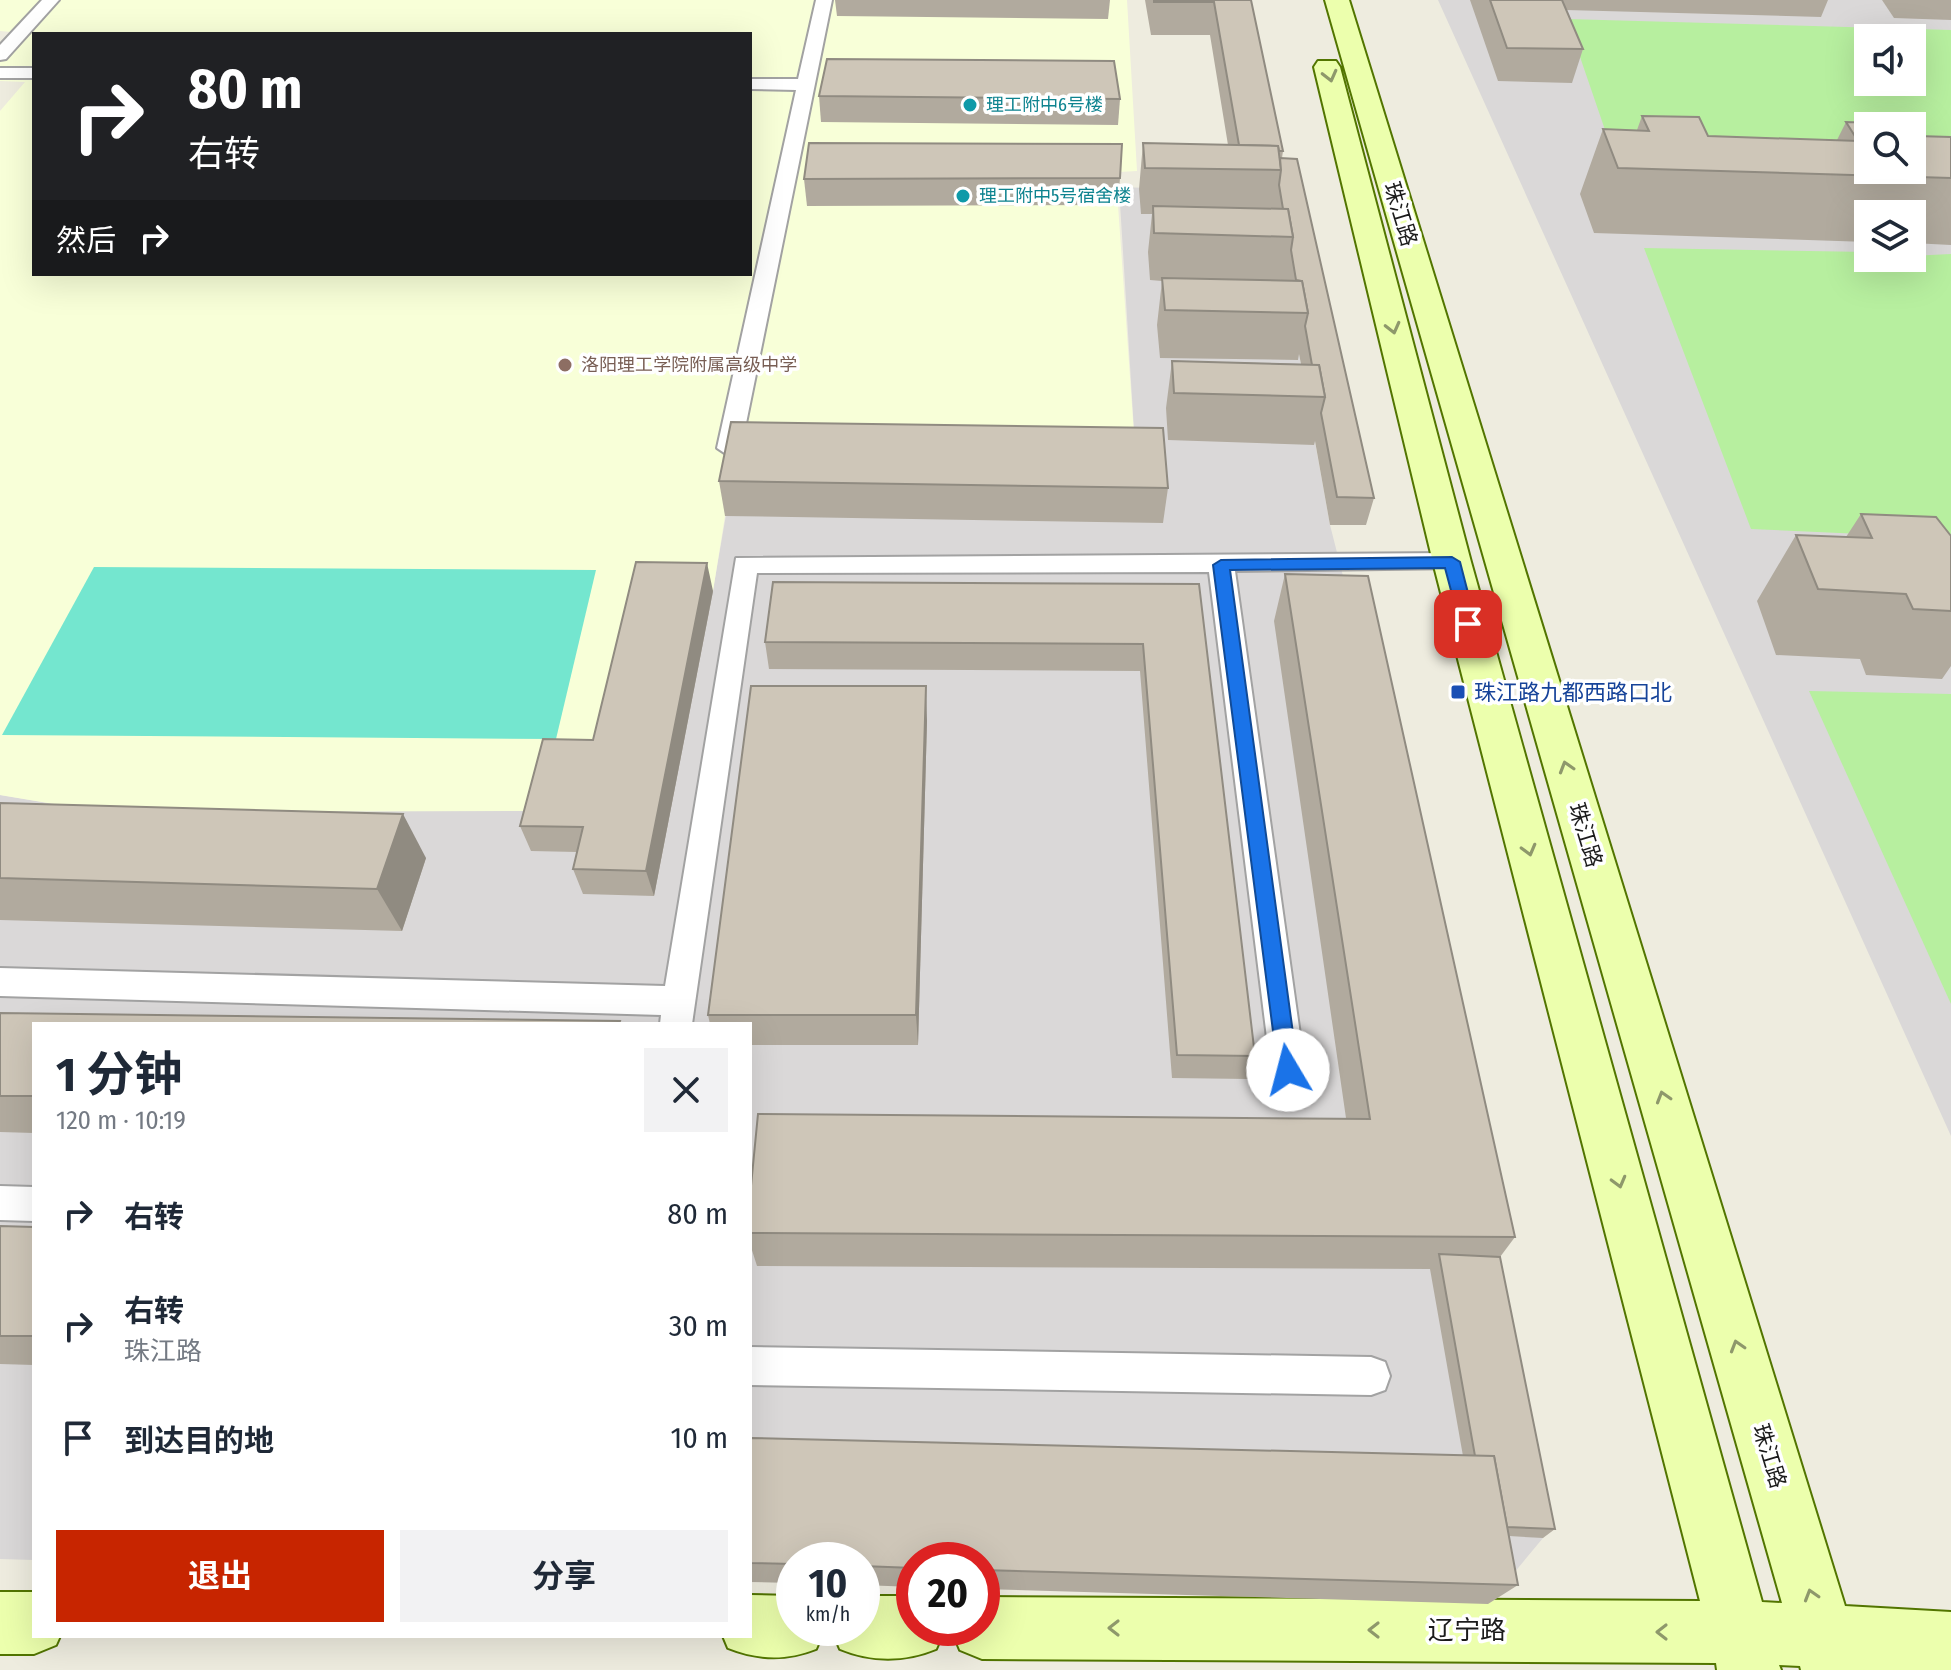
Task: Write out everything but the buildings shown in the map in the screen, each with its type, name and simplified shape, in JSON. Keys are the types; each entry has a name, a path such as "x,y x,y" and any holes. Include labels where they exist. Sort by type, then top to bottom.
{"main road":[{"name":"珠江路","path":"1311,0 1452,562 1744,1651"},
{"name":"珠江路","path":"1337,0 1828,1654"},
{"path":"0,1623 32,1623"},
{"path":"752,1626 776,1627"},
{"name":"辽宁路","path":"1000,1629 1828,1654 1951,1643"}],"lane":[{"path":"0,55 51,0"},
{"path":"729,448 824,0"},
{"path":"0,73 32,73"},
{"path":"752,84 806,85"},
{"path":"0,982 678,1012 745,564 1452,562"},
{"path":"1221,565 1288,1070"},
{"path":"0,1203 32,1204"},
{"path":"752,1366 1371,1376"}],"shaded area":[{"name":"洛阳理工学院附属高级中学","path":"0,0 1127,0 1137,171 1119,172 1118,205 1136,463 725,516 713,591 602,766 541,811 102,812 0,795 0,111 25,82 0,81 0,43 11,32 0,31"},
{"path":"1438,0 1951,0 1951,1136"},
{"path":"1119,187 1270,192 1330,525 1355,623 1543,1538 1488,1604 1000,1562 1000,1542 896,1542 896,1560 880,1560 880,1542 776,1542 776,1569 752,1580 752,1022 32,1022 32,1560 0,1559 0,795 102,812 713,590 736,457 1136,463"},
{"path":"94,567 596,570 556,739 2,735"}],"green space":[{"path":"1567,19 1854,27 1854,96 1926,96 1926,29 1951,30 1951,192 1939,174 1926,173 1926,112 1854,112 1854,170 1615,159"},
{"path":"1644,248 1854,252 1854,272 1926,272 1926,255 1951,254 1951,538 1751,529"},
{"path":"1809,691 1951,694 1951,1004"}],"place":[{"name":"理工附中6号楼","path":"970,105"},
{"name":"理工附中5号宿舍楼","path":"963,196"},
{"name":"洛阳理工学院附属高级中学","path":"565,365"},
{"name":"珠江路九都西路口北","path":"1458,692"}],"route":[{"path":"1288,1070 1221,565 1452,562 1468,624"}]}
